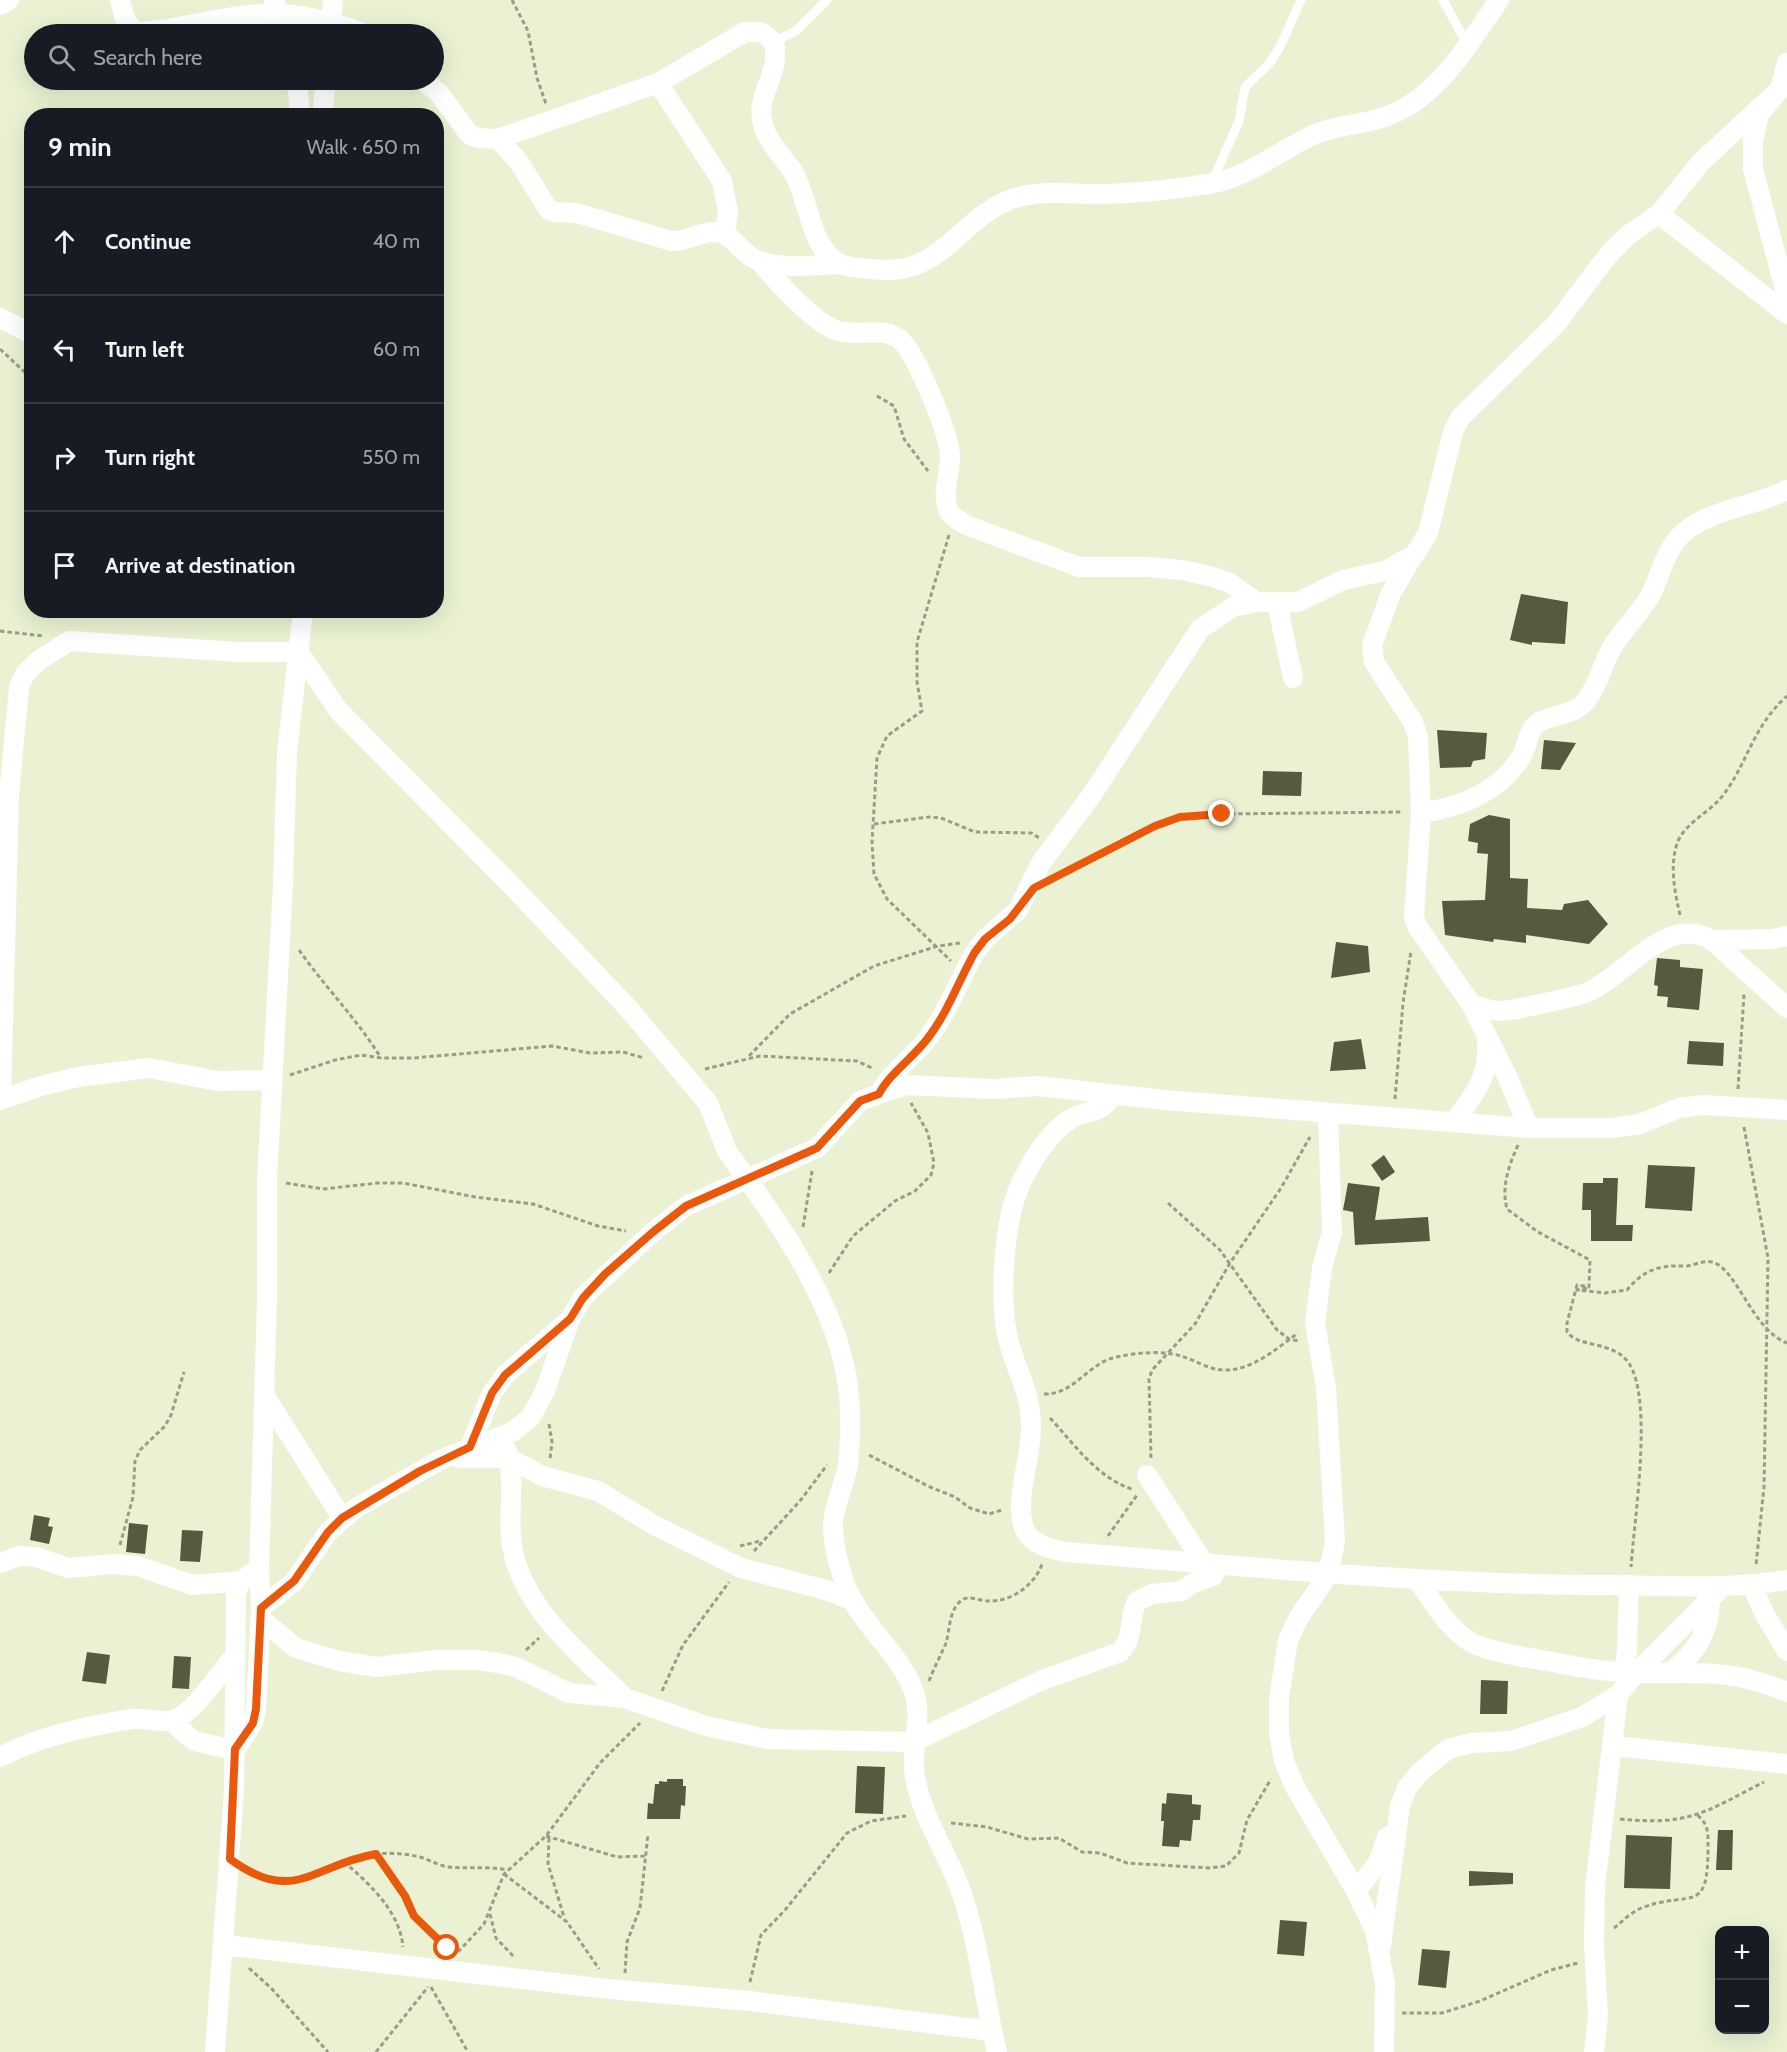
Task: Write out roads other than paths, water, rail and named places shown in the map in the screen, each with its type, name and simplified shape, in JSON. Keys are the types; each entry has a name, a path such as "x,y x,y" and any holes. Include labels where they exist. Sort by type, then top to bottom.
{"street":[{"path":"0,5 9,0"},
{"path":"120,0 127,24"},
{"path":"331,24 333,0"},
{"path":"759,261 801,265 840,264 889,271 909,269 927,262 972,224 1015,198 1036,194 1106,194 1211,184 1262,164 1313,135 1391,115 1418,99 1440,81 1498,0"},
{"path":"192,24 260,14 278,7 319,24"},
{"path":"278,7 284,24"},
{"path":"435,90 469,134 478,138 498,139 658,83 745,32 761,32 774,42 777,56 774,74 761,108 766,134 800,185 814,231 824,248 840,264"},
{"path":"1787,63 1780,89 1759,114 1753,141 1753,169 1787,297"},
{"path":"658,83 722,181 729,212 724,234"},
{"path":"1529,1128 1507,1076 1471,1004 1417,926 1414,917 1421,813 1418,737 1413,722 1374,662 1372,645 1391,592 1428,533 1453,432 1460,418 1556,324 1609,254 1628,235 1659,214 1701,162 1780,89"},
{"path":"298,90 299,108"},
{"path":"323,108 325,90"},
{"path":"498,139 519,162 544,204 554,212 577,213 671,241 682,242 714,232 724,234 759,261 833,329 894,335 906,345 946,437 950,454 945,491 947,508 953,517 966,525 1062,562 1092,568 1148,567 1182,570 1230,583 1256,602"},
{"path":"1659,214 1787,314"},
{"path":"0,318 24,330"},
{"path":"1421,813 1448,809 1481,795 1520,759 1533,727 1539,722 1563,716 1584,703 1611,651 1652,592 1664,561 1679,537 1696,525 1722,513 1773,497 1787,490"},
{"path":"261,1613 294,1581 328,1532 342,1518 442,1459 502,1436 530,1418 545,1391 570,1319 583,1298 605,1274 653,1232 686,1206 805,1154 825,1141 860,1101 882,1088 910,1060 930,1036 985,939 1018,910 1033,876 1052,846 1091,796 1200,630 1233,607 1256,602 1298,602 1357,575 1385,571 1415,554"},
{"path":"1283,603 1279,613 1293,678"},
{"path":"235,1749 253,1723 261,1613 259,1568 271,1080 281,924 287,753 302,618"},
{"path":"271,1080 218,1081 149,1068 78,1077 41,1086 0,1100 1,1014 8,906 5,802 19,687 26,674 38,661 69,642 237,652 299,652"},
{"path":"299,652 338,710 603,980 708,1103 722,1142 793,1250 829,1314 845,1363 850,1398 847,1469 833,1522 834,1543 842,1577 851,1600 901,1670 915,1695 914,1775 925,1815 957,1881 974,1938 997,2052"},
{"path":"1471,1004 1503,1010 1587,992 1664,939 1683,932 1700,933 1712,940 1787,1008"},
{"path":"1712,940 1772,939 1787,936"},
{"path":"1455,1121 1483,1080 1487,1069 1487,1038 1492,1024 1503,1010"},
{"path":"882,1088 906,1085 994,1089 1038,1086 1327,1114 1455,1121 1529,1128 1612,1128 1640,1124 1679,1108 1704,1105 1787,1110"},
{"path":"1113,1095 1100,1110 1076,1116 1065,1122 1036,1158 1018,1191 1010,1221 1002,1296 1010,1346 1029,1399 1032,1445 1022,1497 1023,1526 1033,1540 1047,1549 1095,1555 1328,1575 1538,1585 1629,1585 1716,1593 1787,1580"},
{"path":"1327,1114 1332,1232 1322,1268 1314,1323 1326,1388 1335,1542 1328,1575 1299,1617 1288,1640 1279,1698 1279,1734 1284,1761 1309,1814 1356,1891 1375,1931 1385,1983 1384,2052"},
{"path":"470,1447 492,1393 505,1375 570,1319"},
{"path":"265,1395 342,1518"},
{"path":"502,1436 509,1458 512,1482 512,1547 526,1584 545,1614 574,1648 625,1698"},
{"path":"442,1459 509,1458 542,1476 598,1491 662,1529 741,1568 804,1583 851,1600"},
{"path":"258,1660 277,1651 296,1648 362,1666 435,1660 477,1660 516,1667 569,1693 625,1698 728,1732 768,1739 913,1742 1040,1681 1119,1652 1127,1645 1137,1601 1152,1594 1182,1591 1193,1583 1213,1576 1211,1565 1147,1475"},
{"path":"0,1563 19,1556 36,1557 68,1568 113,1564 138,1566 192,1585 241,1581 259,1568"},
{"path":"1417,1579 1447,1620 1474,1644 1519,1656 1630,1672 1731,1674 1758,1680 1787,1692"},
{"path":"215,2052 230,1859 235,1749 236,1593 241,1581"},
{"path":"1629,1585 1627,1650 1630,1672"},
{"path":"1752,1586 1787,1651"},
{"path":"1594,2052 1598,2016 1595,1887 1614,1746 1618,1695 1630,1672 1716,1593"},
{"path":"1671,1672 1700,1643 1716,1593"},
{"path":"261,1613 296,1648"},
{"path":"6,1750 41,1739 135,1719 171,1721 186,1713 236,1655"},
{"path":"1356,1891 1377,1863 1407,1788 1420,1772 1448,1749 1472,1743 1511,1741 1582,1717 1618,1695"},
{"path":"171,1721 194,1741 235,1749"},
{"path":"1614,1746 1787,1764"},
{"path":"1380,1950 1390,1894 1400,1806"},
{"path":"224,1949 750,2001 992,2031"},
{"path":"217,2024 224,2052"}],"lane":[{"path":"774,42 796,31 827,0"},
{"path":"1211,184 1239,121 1245,87 1269,64 1280,47 1301,0"},
{"path":"1443,0 1467,44"}]}
